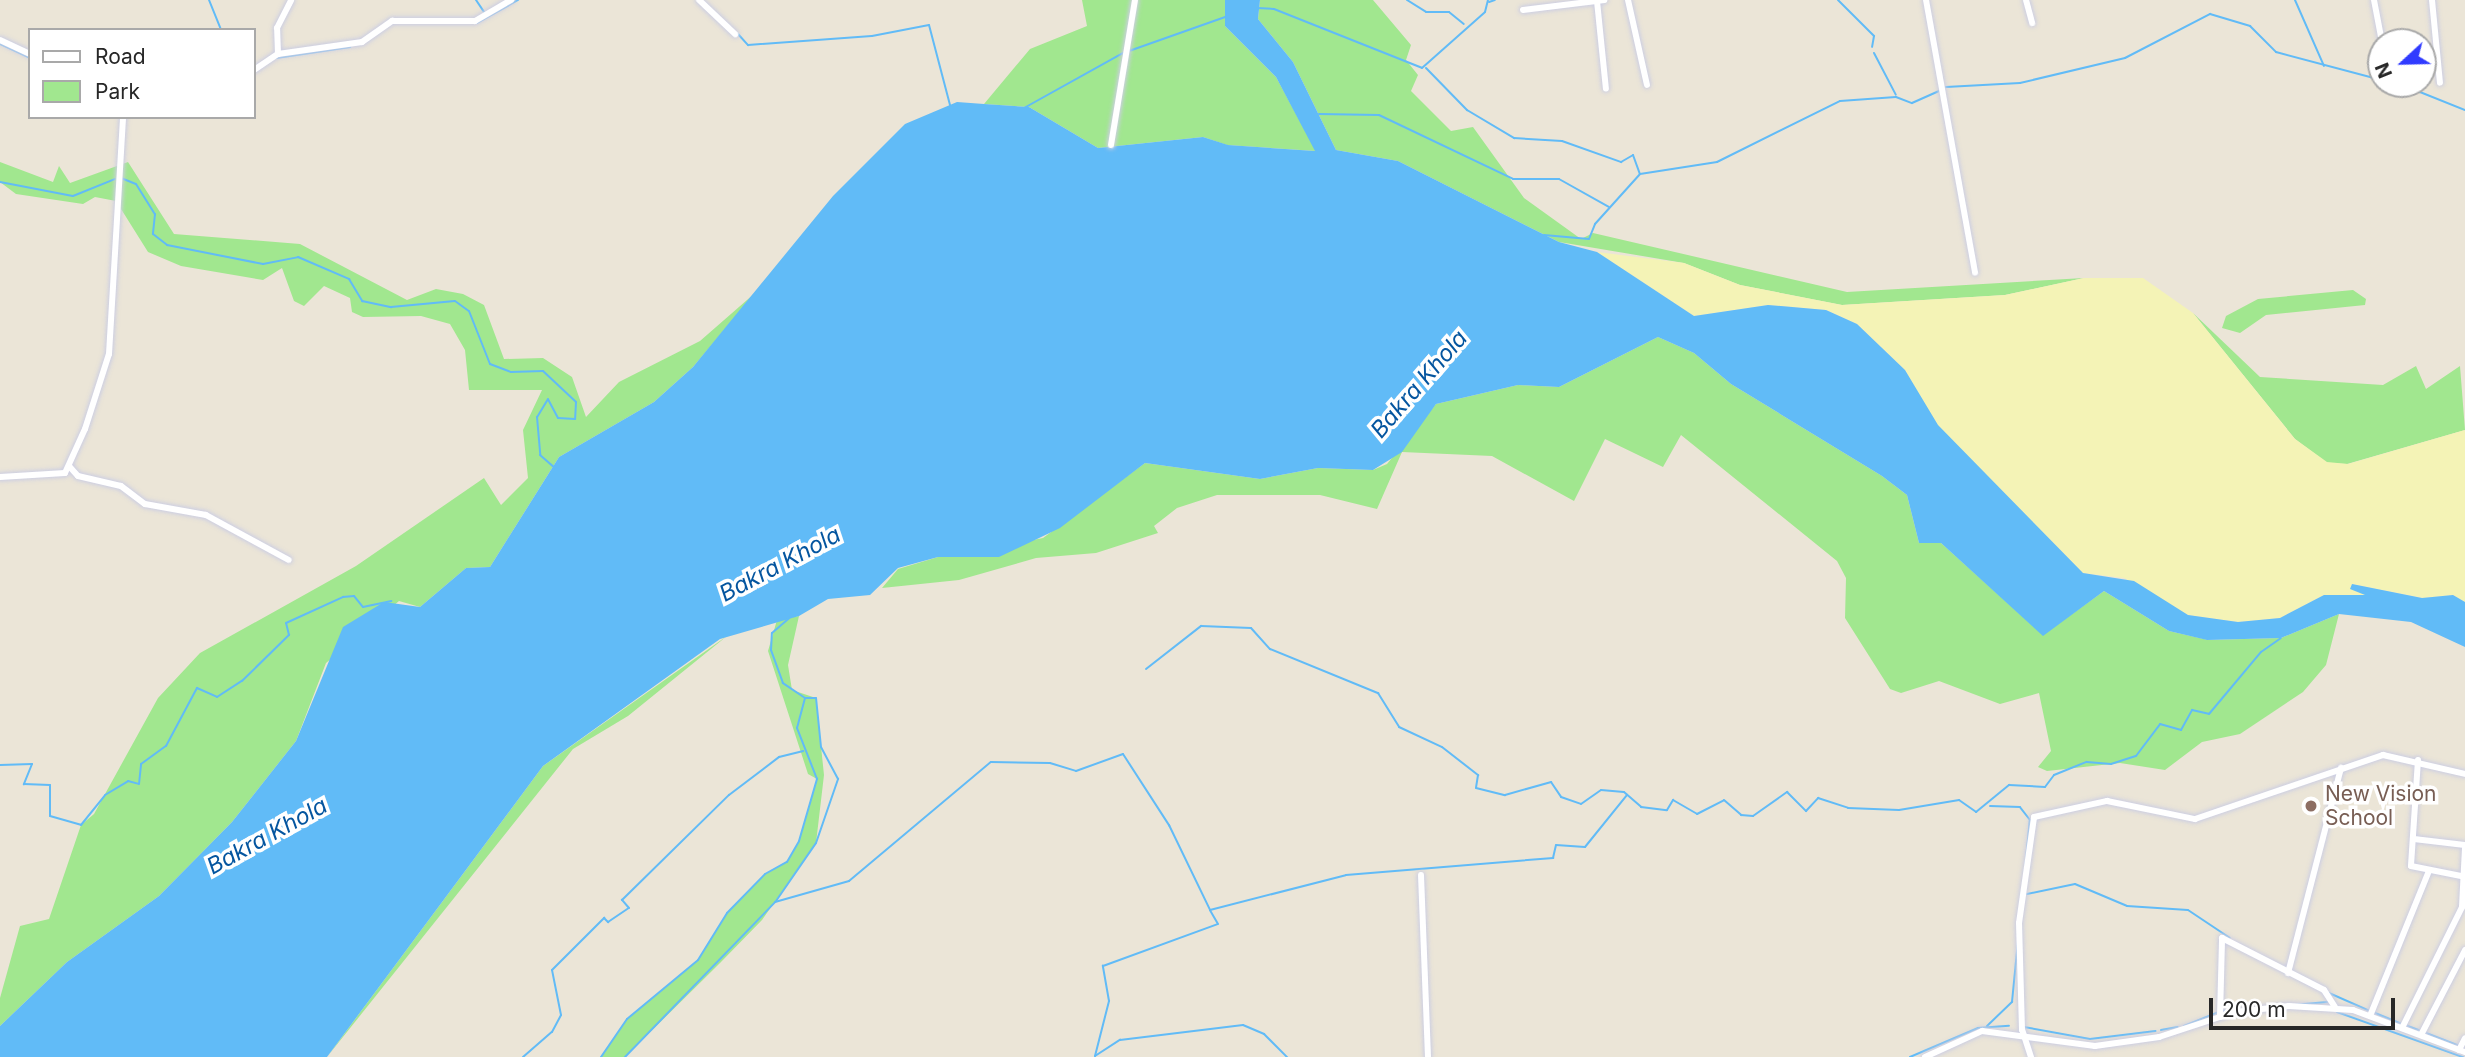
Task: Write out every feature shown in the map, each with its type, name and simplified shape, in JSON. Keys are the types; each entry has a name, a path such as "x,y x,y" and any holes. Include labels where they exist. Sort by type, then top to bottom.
{"street":[{"path":"278,54 277,28 291,0"},
{"path":"256,69 278,54 362,42 391,20 475,20 511,0"},
{"path":"699,0 736,34"},
{"path":"1111,145 1135,0"},
{"path":"1628,0 1647,85"},
{"path":"1926,0 1975,273"},
{"path":"2026,0 2032,23"},
{"path":"2374,0 2379,28"},
{"path":"2432,0 2440,83"},
{"path":"1523,10 1601,1 1606,89"},
{"path":"0,40 28,53"},
{"path":"0,477 48,477 69,467 110,354 123,119"},
{"path":"69,467 78,476 121,486 145,504 212,517 289,560"},
{"path":"2031,1057 2023,1034 2019,923 2035,817 2107,801 2195,819 2383,755 2418,760 2465,774"},
{"path":"2418,760 2411,866 2460,876"},
{"path":"2288,973 2341,768"},
{"path":"2402,1028 2464,907 2460,876 2465,847 2414,839"},
{"path":"2370,1016 2429,871"},
{"path":"1421,875 1427,1057"},
{"path":"2220,1017 2218,939 2324,990 2335,1007"},
{"path":"2421,1035 2465,950"},
{"path":"1925,1057 1983,1031 2023,1034 2095,1046 2158,1037 2220,1017 2289,1006 2335,1007 2370,1016 2462,1051 2465,1038"}],"green space":[{"path":"1082,0 1225,0 1225,26 1276,77 1316,151 1227,145 1203,137 1098,148 1029,107 984,104 1030,49 1087,26"},
{"path":"1260,0 1373,0 1411,45 1406,60 1418,75 1411,91 1451,131 1473,127 1524,198 1581,239 1593,233 1847,292 2084,278 2005,295 1842,305 1740,285 1684,263 1559,242 1398,161 1336,150 1293,62 1258,19"},
{"path":"0,162 53,182 59,166 70,183 128,162 174,234 300,244 407,300 436,289 463,294 484,305 504,359 543,358 572,377 586,417 619,382 700,341 755,293 693,367 654,402 559,457 490,567 466,568 420,607 399,601 326,663 296,741 232,822 159,896 67,962 0,1026 0,998 20,926 49,919 81,825 94,814 158,698 200,653 356,566 484,478 501,505 528,478 523,430 542,390 469,390 465,350 450,324 421,316 363,317 352,312 350,298 324,286 304,306 294,301 282,268 263,280 181,266 148,252 116,201 95,197 83,204 16,194 0,182"},
{"path":"2353,290 2366,299 2365,305 2266,315 2240,333 2222,328 2226,316 2258,299"},
{"path":"2193,313 2260,377 2383,385 2416,366 2426,389 2460,366 2465,430 2347,464 2327,463 2295,439"},
{"path":"1658,337 1694,353 1731,384 1882,476 1907,495 1919,543 1941,543 2043,635 2104,591 2169,631 2208,640 2281,638 2339,614 2326,665 2303,692 2240,734 2202,742 2165,770 2120,763 2047,771 2038,767 2051,751 2039,693 2000,704 1939,681 1901,693 1890,689 1845,618 1846,578 1837,561 1681,435 1663,467 1605,439 1574,501 1492,456 1402,452 1377,509 1320,495 1217,495 1177,508 1154,526 1158,533 1096,553 1036,558 959,580 882,588 898,569 938,557 998,557 1018,543 1043,538 1145,463 1260,479 1318,468 1373,470 1387,464 1436,404 1518,385 1559,387"},
{"path":"799,616 788,665 792,690 816,698 824,775 816,843 762,920 720,963 625,1057 601,1057 627,1019 698,960 727,913 765,874 787,862 799,841 817,779 808,774 768,651 777,620"},
{"path":"727,636 628,716 573,749 327,1057 543,766"}],"sand":[{"path":"1597,252 1684,263 1740,285 1842,305 2005,295 2084,278 2143,278 2193,313 2295,439 2327,462 2348,464 2465,430 2465,602 2453,595 2423,598 2352,584 2368,595 2324,595 2280,618 2238,622 2188,615 2124,578 2083,573 1937,425 1905,370 1857,324 1826,310 1768,305 1694,316"}],"water":[{"name":"Bakra Khola","path":"1225,0 1260,0 1258,19 1293,62 1336,150 1398,161 1559,242 1597,252 1694,316 1768,305 1826,310 1857,324 1905,370 1938,425 2083,573 2134,581 2188,615 2238,622 2280,618 2324,595 2365,595 2350,589 2352,584 2422,598 2453,595 2465,602 2465,647 2411,622 2339,614 2281,638 2207,640 2169,631 2104,591 2043,636 1941,543 1919,543 1907,495 1882,476 1731,384 1694,353 1658,337 1559,387 1518,385 1436,404 1402,452 1373,470 1318,468 1260,479 1145,463 1060,528 999,557 938,557 898,568 870,595 828,599 799,616 720,639 543,766 327,1057 0,1057 0,1026 67,962 159,896 232,822 296,741 343,627 384,602 420,607 466,568 490,567 559,457 654,402 693,367 833,196 905,124 957,102 1029,107 1098,148 1203,137 1228,145 1315,151 1276,77 1225,26"}],"waterway":[{"path":"209,0 220,28"},
{"path":"476,0 484,12"},
{"path":"477,23 518,0"},
{"path":"1407,0 1426,12 1449,12 1464,24"},
{"path":"1257,8 1274,9 1422,68 1485,12 1488,0"},
{"path":"1489,2 1495,0"},
{"path":"1838,0 1874,36 1872,47"},
{"path":"2295,0 2324,66"},
{"path":"1946,87 2020,83 2125,58 2210,14 2250,26 2276,52 2367,76"},
{"path":"1129,51 1225,17"},
{"path":"738,34 748,45 872,36 929,25 950,105"},
{"path":"0,44 28,57"},
{"path":"276,58 350,47"},
{"path":"1024,108 1123,53"},
{"path":"1874,53 1896,95"},
{"path":"1426,68 1467,110 1514,138 1562,141 1621,162 1633,155 1640,174"},
{"path":"1544,235 1589,239 1595,224 1640,174 1717,162 1840,101 1896,97 1912,103 1941,90"},
{"path":"2435,98 2465,110"},
{"path":"1319,114 1379,115 1513,179 1559,179 1609,207"},
{"path":"121,178 136,184 155,214 153,234 167,245 263,264 298,257 349,279 362,301 391,307 455,301 469,311 490,364 511,372 543,371 576,402 575,419 558,418 548,399 537,417 540,455 555,468"},
{"path":"0,182 73,196 115,179"},
{"path":"0,765 32,764 24,784 50,785 50,816 81,825 105,795 128,781 139,784 141,764 166,746 197,688 217,697 242,681 289,635 286,623 343,597 354,596 363,607 391,601"},
{"path":"601,1057 627,1019 698,960 727,913 765,874 787,862 799,841 817,779 797,728 805,698 783,683 771,650 772,633 789,618"},
{"path":"1146,669 1201,626 1251,628 1270,649 1378,693 1399,727 1442,747 1478,775 1476,788 1505,795 1551,782 1561,797 1581,804 1601,790 1624,792 1641,807 1667,810 1673,800 1697,814 1724,800 1741,815 1753,816 1787,792 1806,811 1818,798 1848,808 1899,810 1959,800 1976,812 2009,785 2045,787 2054,775 2087,762 2111,764 2136,756 2160,724 2181,730 2192,710 2209,714 2261,652 2281,638"},
{"path":"776,901 816,843 838,779 821,747 816,698 805,698"},
{"path":"523,1057 552,1032 561,1015 552,970 604,918 608,922 629,908 622,900 729,795 779,757 803,751"},
{"path":"625,1057 775,902 849,881 991,762 1050,763 1076,771 1123,754 1169,825 1210,910"},
{"path":"1095,1056 1109,1001 1103,966 1218,924 1210,910 1346,875 1553,858 1556,845 1585,847 1627,795"},
{"path":"1987,1026 2012,1002 2030,820 2020,807 1990,806"},
{"path":"2027,894 2075,884 2127,906 2188,910 2230,938"},
{"path":"2329,993 2370,1011"},
{"path":"2223,1011 2328,1002"},
{"path":"2337,1012 2463,1057"},
{"path":"2184,1026 2217,1013"},
{"path":"2375,1013 2400,1023"},
{"path":"1095,1056 1120,1040 1243,1025 1264,1034 1287,1057"},
{"path":"2405,1025 2419,1030"},
{"path":"1910,1057 1978,1028 2009,1026"},
{"path":"2024,1027 2090,1039 2156,1031"},
{"path":"2161,1030 2178,1027"},
{"path":"2426,1033 2460,1046"}],"place":[{"name":"New Vision School","path":"2311,806"}]}
